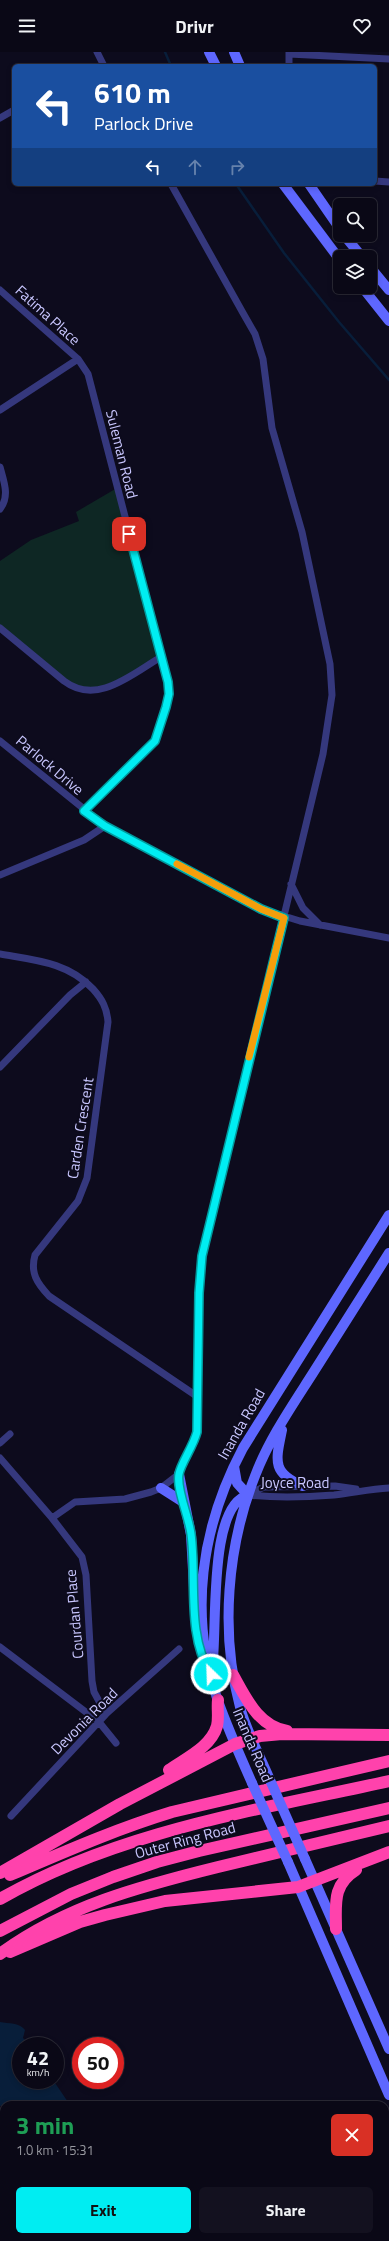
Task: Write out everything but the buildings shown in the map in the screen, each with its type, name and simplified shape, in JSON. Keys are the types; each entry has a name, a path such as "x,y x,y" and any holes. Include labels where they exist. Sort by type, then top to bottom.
{"highway":[{"path":"233,1675 262,1719 281,1730 298,1734"},
{"path":"120,1804 207,1744 217,1725 218,1700"},
{"path":"0,1873 120,1804 235,1744 252,1738 282,1734 389,1735"},
{"path":"0,1879 93,1839 172,1812 389,1761"},
{"name":"Outer Ring Road","path":"2,1898 84,1859 122,1845 216,1820 389,1781"},
{"name":"Outer Ring Road","path":"0,1931 71,1894 157,1862 389,1808"},
{"path":"0,1957 76,1910 154,1883 389,1826"},
{"path":"0,1954 27,1940 80,1922 159,1902 298,1887 315,1882 389,1852"},
{"path":"336,1929 337,1895 346,1877 377,1857"}],"main road":[{"path":"209,52 215,64"},
{"path":"234,52 239,64"},
{"path":"284,186 333,251"},
{"path":"310,186 333,219"},
{"path":"350,242 356,250"},
{"path":"377,275 389,290"},
{"path":"368,294 389,321"},
{"name":"Inanda Road","path":"389,1215 254,1429 234,1465 214,1512 202,1573 202,1615 211,1674 218,1700 235,1744 389,2095"},
{"name":"Inanda Road","path":"389,1253 283,1422 265,1454 248,1494 236,1542 229,1598 229,1643 233,1675 240,1708 270,1780 389,2048"},
{"path":"283,1422 278,1447 278,1469 284,1477 303,1486"},
{"path":"211,1674 214,1654 214,1603 218,1561 227,1519 232,1507 239,1498 248,1494 237,1483 234,1465"},
{"path":"179,1474 183,1502 191,1535 196,1625 205,1665 211,1674"},
{"path":"161,1488 183,1502"}],"street":[{"path":"97,52 103,64"},
{"path":"289,64 289,53 389,59"},
{"path":"0,118 12,111"},
{"path":"377,181 389,182"},
{"path":"52,1518 75,1502 125,1499 161,1488 179,1474 195,1441 198,1397 199,1293 202,1256 284,918 291,883 323,754 330,718 332,695 330,664 302,532 272,428 263,359 258,343 231,290 171,186"},
{"name":"Fatima Place","path":"0,290 78,360"},
{"path":"0,410 78,360"},
{"name":"Suleman Road","path":"78,360 86,370 90,381 168,682 169,694 162,724 155,741 84,811"},
{"path":"0,467 6,491 4,503 0,509"},
{"path":"0,628 64,681 78,690 89,691 112,686 161,657"},
{"name":"Parlock Drive","path":"0,741 84,811 105,826 261,909 284,918 389,938"},
{"path":"0,875 84,840 105,826"},
{"path":"291,883 303,908 320,925"},
{"name":"Carden Crescent","path":"0,954 54,964 77,974 103,1002 107,1012 108,1022 87,1178 78,1201 35,1255 33,1263 34,1276 49,1296 198,1397"},
{"path":"0,1067 70,995 86,982"},
{"path":"0,1443 10,1434"},
{"name":"Courdan Place","path":"0,1458 52,1518 78,1552 84,1563 92,1681 94,1692 106,1714"},
{"name":"Joyce Road","path":"248,1494 264,1487 335,1486 362,1490"},
{"name":"Joyce Road","path":"248,1494 263,1497 335,1495 362,1490 389,1488"},
{"path":"0,1647 99,1722 116,1743"},
{"name":"Devonia Road","path":"11,1816 106,1714 179,1649"}],"green space":[{"path":"117,488 160,656 131,674 110,684 100,687 78,687 53,669 0,626 0,561 31,540 79,521 76,512"}],"water":[{"path":"0,2022 17,2024 25,2030 23,2037 12,2037 12,2089 59,2089 67,2101 0,2101"}],"waterway":[{"path":"165,52 170,64"},
{"path":"237,186 284,253 339,322 389,380"}],"slow traffic":[{"path":"177,864 261,909 284,918 249,1057"}],"route":[{"path":"129,534 168,682 169,694 162,724 155,741 99,794 84,811 105,826 261,909 284,918 202,1256 199,1293 198,1423 195,1441 179,1474 183,1502 191,1535 196,1625 205,1665 211,1674"}]}
